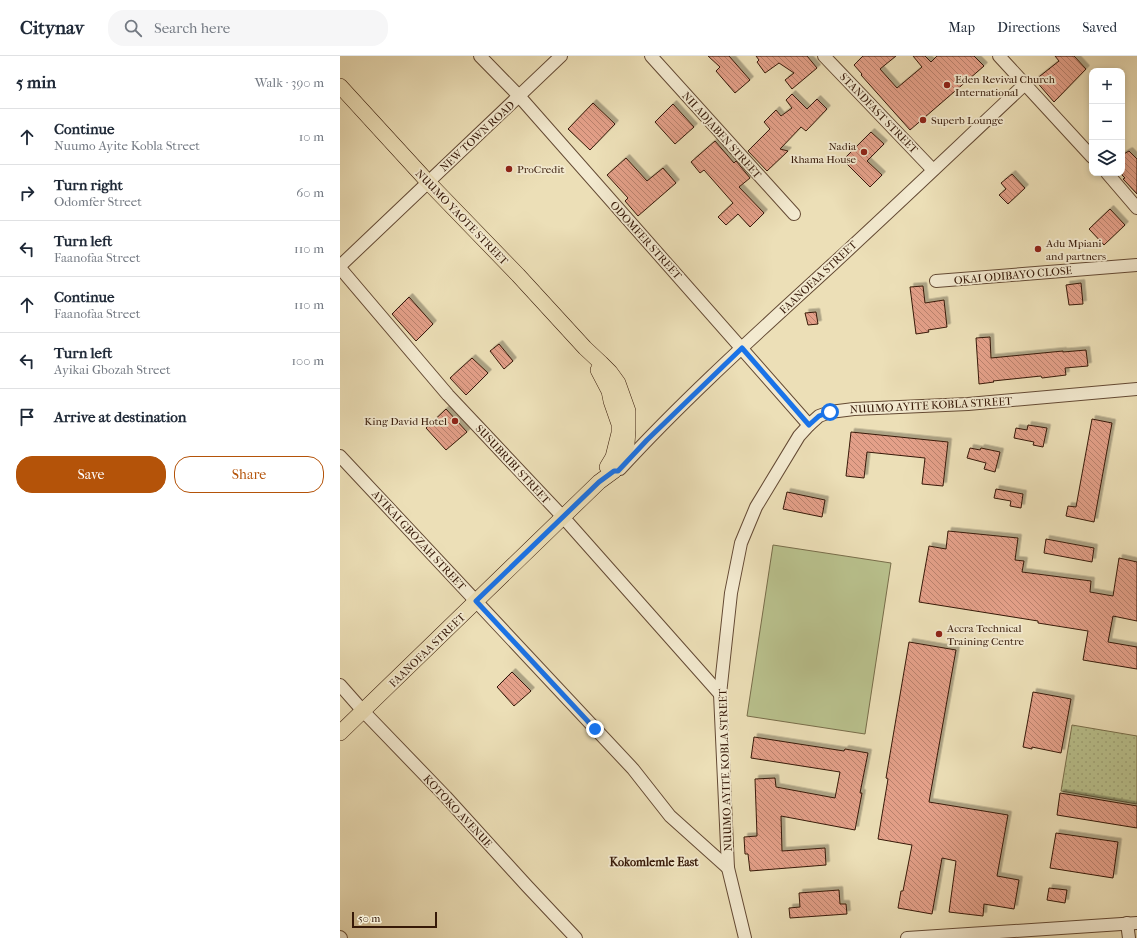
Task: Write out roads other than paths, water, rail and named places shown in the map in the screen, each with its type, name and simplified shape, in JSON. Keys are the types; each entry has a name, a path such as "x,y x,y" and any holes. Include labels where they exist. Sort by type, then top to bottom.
{"main road":[{"name":"NUUMO YAOTE STREET","path":"340,86 428,182 518,275 585,348 610,372 618,384 628,411 626,451 622,460 614,471 599,482"},
{"name":"NUUMO YAOTE STREET","path":"585,348 610,391 611,401 619,424 619,433 613,458 599,482"},
{"name":"FAANOFAA STREET","path":"340,733 599,482"}],"street":[{"name":"ODOMFER STREET","path":"480,56 519,96 809,425"},
{"name":"NEW TOWN ROAD","path":"340,267 561,56"},
{"name":"NII ADJABEN STREET","path":"651,56 794,214"},
{"name":"STANDFAST STREET","path":"824,56 933,170"},
{"path":"999,56 1089,153"},
{"name":"FAANOFAA STREET","path":"614,471 618,471 647,440 742,348 1025,84"},
{"path":"1110,176 1137,208"},
{"name":"OKAI ODIBAYO CLOSE","path":"936,281 1137,265"},
{"name":"SUSUBRIBI STREET","path":"340,267 448,395 563,517 720,694"},
{"name":"NUUMO AYITE KOBLA STREET","path":"745,938 728,868 720,694 731,593 741,543 756,507 799,436 819,416 830,412 854,409 968,404 1137,390"},
{"name":"AYIKAI GBOZAH STREET","path":"340,456 633,769 670,816 728,868"},
{"name":"KOTOKO AVENUE","path":"340,685 363,712 446,797 576,938"},
{"path":"907,938 1006,934 1132,923 1129,938"}],"place":[{"name":"Eden Revival Church International","path":"947,85"},
{"name":"Superb Lounge","path":"923,120"},
{"name":"Nadia Rhama House","path":"864,152"},
{"name":"ProCredit","path":"509,169"},
{"name":"Adu Mpiani and partners","path":"1038,249"},
{"name":"King David Hotel","path":"455,421"},
{"name":"Accra Technical Training Centre","path":"939,634"}],"district":[{"name":"Kokomlemle East","path":"654,862"}]}
